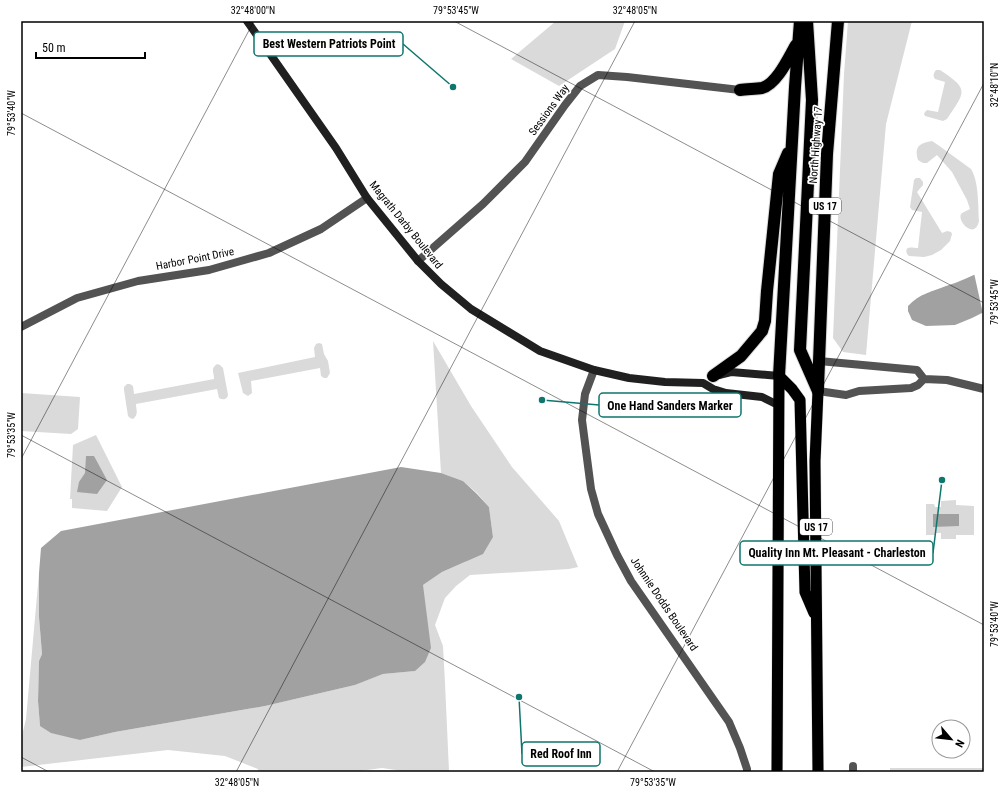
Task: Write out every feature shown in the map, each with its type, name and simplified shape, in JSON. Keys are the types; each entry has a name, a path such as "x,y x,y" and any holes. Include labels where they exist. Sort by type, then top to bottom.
{"highway":[{"path":"777,772 778,405 791,146 800,21"},
{"path":"807,21 812,100 800,350 818,391"},
{"name":"North Highway 17","path":"818,391 827,154 838,21"},
{"path":"740,90 764,88 773,81 780,74 798,42"},
{"path":"713,376 741,356 762,331 765,321 779,174 791,146"},
{"path":"779,376 792,389 800,400 805,592 817,621"},
{"name":"US 17","path":"818,391 816,461 818,772"}],"main road":[{"name":"Magrath Darby Boulevard","path":"247,21 336,148 367,198 418,261 441,284 471,309 540,351 594,370 629,378 665,382 703,383 713,390 762,397 778,405"},
{"path":"703,383 713,376 731,372 779,376"}],"street":[{"name":"Sessions Way","path":"418,261 483,204 525,162 580,86 598,75 740,90"},
{"name":"Harbor Point Drive","path":"21,327 77,298 138,281 209,270 269,253 321,229 367,198"},
{"path":"819,361 917,370 924,379"},
{"name":"Johnnie Dodds Boulevard","path":"594,370 585,394 582,420 591,489 598,514 631,581 729,722 740,748 747,772"},
{"path":"818,391 846,396 859,390 910,388 918,385 924,379 947,380 984,388"}],"shaded area":[{"path":"556,21 625,21 615,49 559,86 511,59"},
{"path":"848,21 912,21 886,124 866,355 843,352 833,338 844,74"},
{"path":"936,70 940,70 956,82 962,92 958,102 947,119 943,121 925,116 924,114 927,110 938,112 945,82 935,79 934,73"},
{"path":"932,141 971,169 974,174 978,194 979,221 974,229 967,228 960,217 961,214 970,209 967,200 952,172 937,155 927,163 923,163 918,160 917,149 919,146"},
{"path":"916,178 920,178 923,182 923,185 917,192 942,233 947,231 951,232 952,234 950,241 941,250 924,257 909,256 906,251 908,248 918,248 922,212 912,210 910,207 914,180"},
{"path":"984,270 984,312 955,325 926,326 912,320 908,311 908,306 917,298 926,293 961,281"},
{"path":"433,341 471,406 512,467 559,521 578,567 569,569 470,575 456,586 445,598 435,625 443,646 449,771 406,772 382,768 352,772 258,772 258,769 225,756 168,750 21,767 21,740 26,719 39,573 39,617 42,654 39,661 38,701 40,726 80,740 115,732 265,706 355,685 383,674 414,671 423,585 442,572 465,562 493,537 489,507 477,493 463,481 441,473"},
{"path":"316,344 322,344 324,354 328,361 330,373 327,378 321,376 320,368 251,381 252,393 248,396 243,393 238,373 315,357 314,348"},
{"path":"217,364 223,368 228,395 226,399 219,398 217,389 136,404 137,412 135,417 133,419 128,416 124,390 124,387 127,384 133,386 134,394 214,379 213,369"},
{"path":"21,393 80,397 78,429 71,434 21,431"},
{"path":"96,435 122,487 107,511 72,508 72,499 70,499 73,445"},
{"path":"86,456 94,456 107,480 97,494 77,492 79,482 85,473"},
{"path":"401,467 441,473 463,481 489,507 493,537 483,554 442,572 423,585 431,648 425,662 415,671 383,674 355,685 265,706 115,732 80,740 51,733 40,726 38,701 39,661 42,654 39,617 39,573 41,548 61,531"},
{"path":"956,500 956,505 974,506 974,535 956,535 956,539 941,539 941,533 936,533 936,535 926,535 926,504 934,504 935,507 941,507 941,501"},
{"path":"933,514 959,514 959,526 933,527"},
{"path":"890,768 984,768 984,772 890,772"}],"pier":[{"path":"984,268 984,314 983,314 974,273"}],"place":[{"name":"Best Western Patriots Point","path":"453,87"},
{"name":"One Hand Sanders Marker","path":"542,400"},
{"name":"Quality Inn Mt. Pleasant - Charleston","path":"942,480"},
{"name":"Red Roof Inn","path":"519,697"}]}
